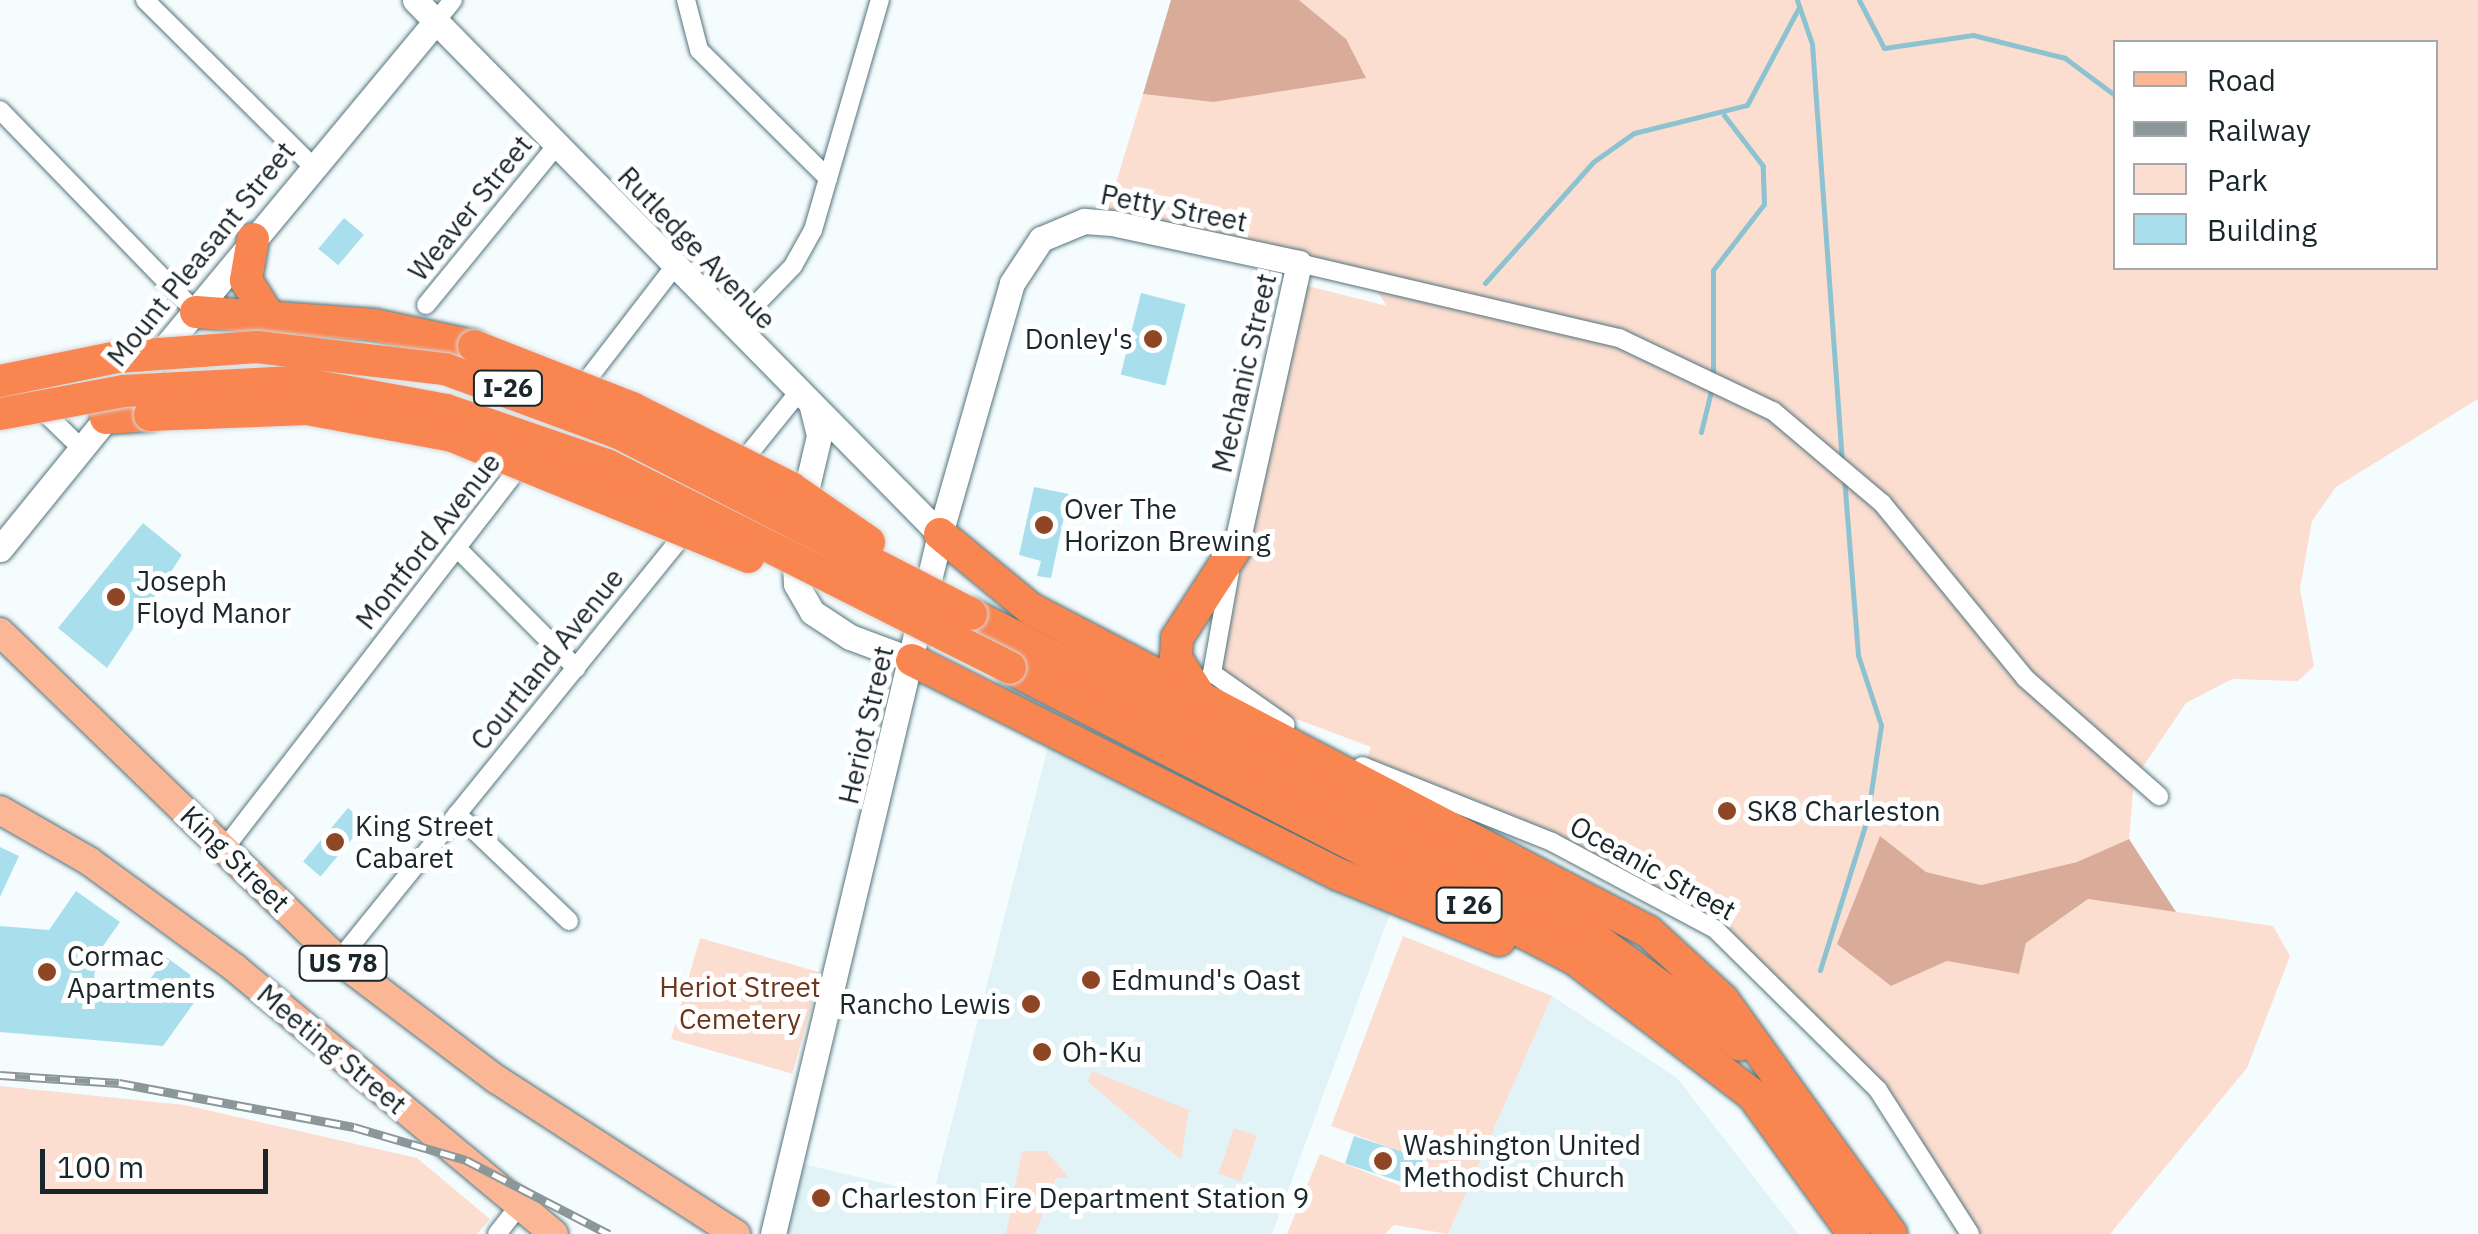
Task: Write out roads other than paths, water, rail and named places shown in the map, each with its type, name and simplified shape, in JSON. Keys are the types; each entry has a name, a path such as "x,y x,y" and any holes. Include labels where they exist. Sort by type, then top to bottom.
{"highway":[{"path":"253,239 246,280 267,314"},
{"path":"196,312 267,314 474,346 601,394 790,488 971,614"},
{"name":"I-26","path":"0,380 117,357 257,346 445,369 619,432 971,614 1014,653"},
{"name":"I-26","path":"0,414 163,386 294,382 446,410 607,464 902,616 1014,653"},
{"path":"106,418 307,409 452,436 902,616"},
{"path":"940,534 1017,600 1206,684 1649,932 1722,1000 1801,1103"},
{"path":"1206,684 1176,658 1177,638 1236,547"},
{"name":"I 26","path":"1014,653 1575,959 1688,1036 1787,1134 1854,1234"},
{"name":"I 26","path":"1014,653 1589,934 1659,978 1801,1103 1892,1234"},
{"path":"912,660 1340,875 1540,956 1688,1036"}],"main road":[{"name":"Rutledge Avenue","path":"414,0 940,534"},
{"name":"Mount Pleasant Street","path":"0,548 196,312 311,165 436,21"},
{"name":"Petty Street","path":"1041,239 1084,220 1299,263"},
{"name":"Heriot Street","path":"773,1234 940,534 1012,283 1041,239"},
{"name":"Mechanic Street","path":"1236,547 1299,263"},
{"path":"805,400 819,436 794,542 796,584 812,612 850,637 912,660"},
{"name":"King Street","path":"0,632 339,960 496,1079 736,1234"},
{"name":"Meeting Street","path":"0,810 89,861 235,968 554,1234"}],"street":[{"path":"145,0 311,165"},
{"name":"Mount Pleasant Street","path":"436,21 453,0"},
{"path":"686,0 699,50 828,178"},
{"path":"733,328 794,266 828,178 880,0"},
{"path":"0,110 196,312"},
{"name":"Weaver Street","path":"426,305 556,146"},
{"path":"1299,263 1619,338 1773,411 1882,503 2025,678 2091,746 2159,796"},
{"name":"Montford Avenue","path":"224,849 674,266"},
{"path":"0,368 81,448"},
{"name":"Courtland Avenue","path":"339,960 576,668 805,400"},
{"path":"458,548 576,668"},
{"name":"Oceanic Street","path":"1206,684 1347,760 1552,842 1715,929 1878,1090 1970,1234"},
{"path":"457,814 569,921"},
{"path":"498,1234 520,1205"}],"waterway":[{"path":"1797,0 1812,44 1842,463"},
{"path":"1859,0 1884,48 1973,35 2065,58 2113,94"},
{"path":"1485,283 1593,162 1634,133 1747,105 1799,7"},
{"path":"1713,376 1713,270 1764,204 1763,166 1724,115"},
{"path":"1701,432 1712,387"},
{"path":"1820,970 1867,819 1881,725 1858,655 1844,478"}],"railway":[{"path":"0,1075 119,1083 354,1127 466,1160 609,1234"}],"place":[{"name":"Donley's","path":"1153,339"},
{"name":"Over The Horizon Brewing","path":"1044,525"},
{"name":"Joseph Floyd Manor","path":"116,597"},
{"name":"SK8 Charleston","path":"1727,811"},
{"name":"King Street Cabaret","path":"335,842"},
{"name":"Cormac Apartments","path":"47,972"},
{"name":"Edmund's Oast","path":"1091,980"},
{"name":"Rancho Lewis","path":"1031,1004"},
{"name":"Oh-Ku","path":"1042,1052"},
{"name":"Washington United Methodist Church","path":"1383,1161"},
{"name":"Charleston Fire Department Station 9","path":"821,1198"}],"park label":[{"name":"Heriot Street Cemetery","path":"740,1003"}]}
